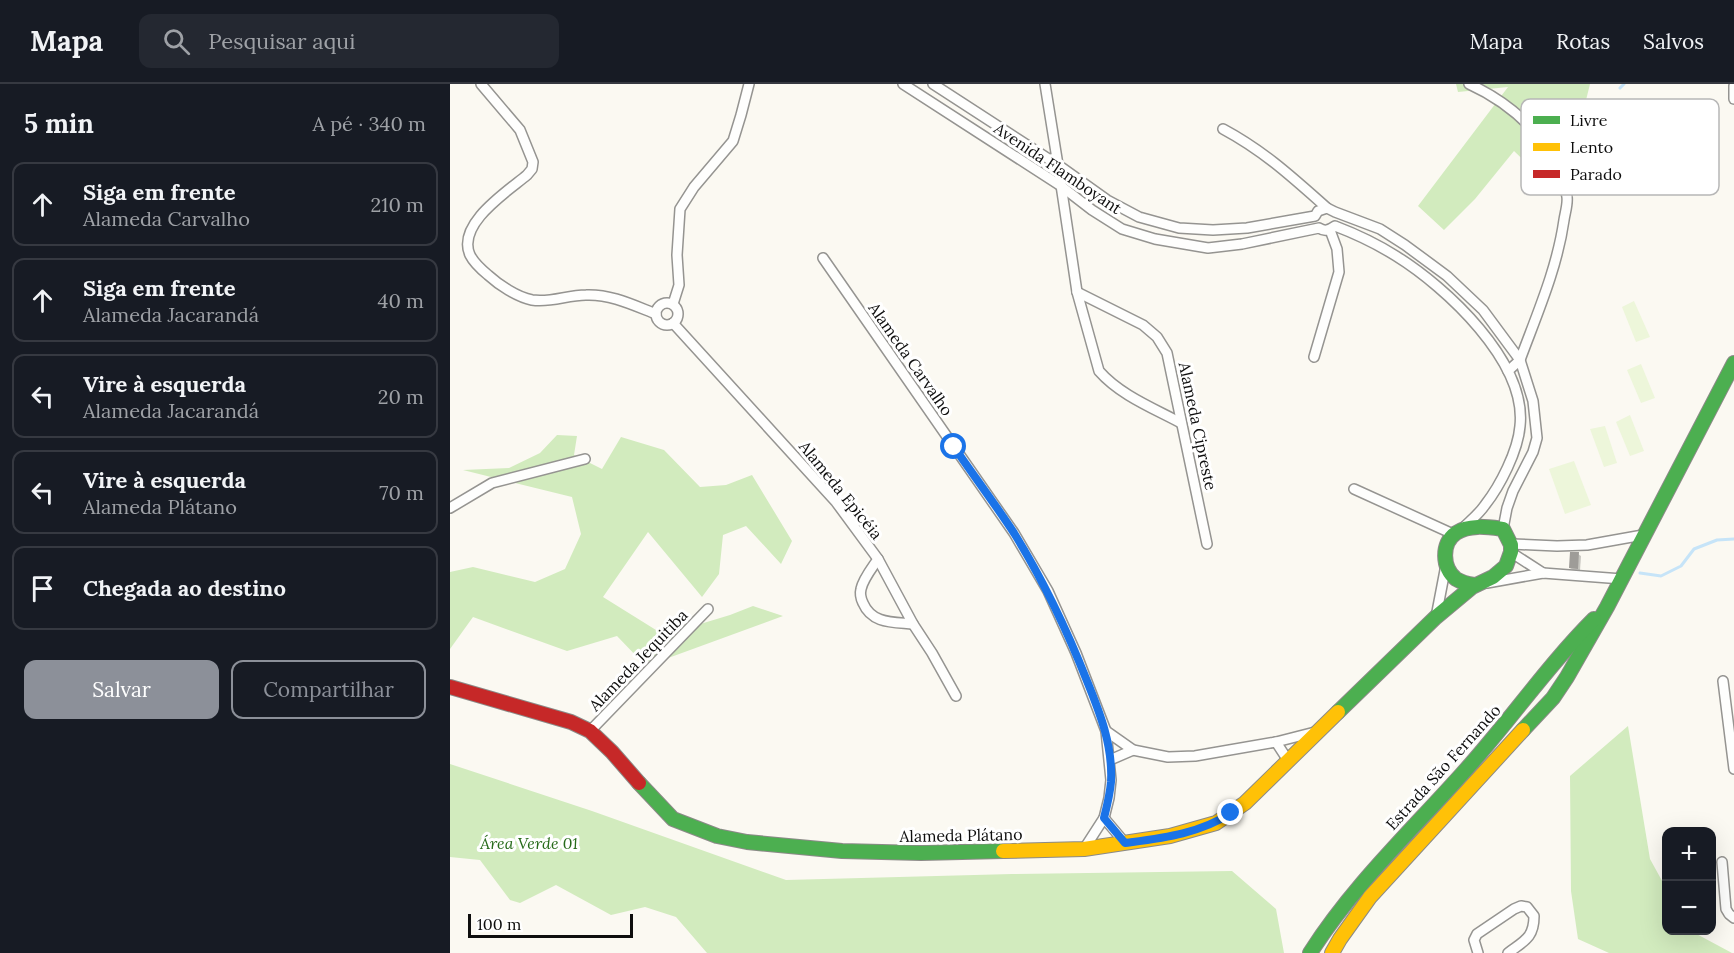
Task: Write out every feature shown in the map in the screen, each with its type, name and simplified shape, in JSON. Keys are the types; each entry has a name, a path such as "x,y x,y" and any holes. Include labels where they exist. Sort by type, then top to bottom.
{"street":[{"path":"481,84 520,130 533,162 528,175 487,208 476,221 468,242 470,255 495,282 529,299 550,301 586,295 613,297 656,314"},
{"path":"673,304 679,285 677,255 680,208 694,187 733,141 749,84"},
{"name":"Avenida Flamboyant","path":"903,84 1061,186 1122,229 1155,239 1208,248 1242,244 1319,228 1324,230 1332,228 1378,246 1422,274 1472,317 1499,354 1519,400 1520,428 1512,457 1485,505 1457,532"},
{"name":"Avenida Flamboyant","path":"933,84 1059,165 1107,200 1139,217 1179,228 1213,230 1247,228 1315,216 1317,212 1331,210"},
{"path":"1045,84 1077,291 1099,370 1119,389 1181,423"},
{"path":"1469,84 1511,109 1521,119"},
{"path":"1734,86 1734,99"},
{"path":"1223,129 1275,162 1331,210 1380,229 1447,276 1483,310 1520,360 1533,401 1537,438 1533,452 1513,491 1503,529 1512,549 1543,573"},
{"path":"1018,158 1026,144"},
{"path":"1508,371 1520,360 1557,257 1568,199 1567,195"},
{"path":"1314,357 1339,272 1332,228 1337,222 1331,210"},
{"path":"1315,216 1315,223 1319,228"},
{"name":"Alameda Carvalho","path":"823,258 1014,533 1048,591 1076,653 1106,731 1111,780 1104,818"},
{"name":"Alameda Cipreste","path":"1077,291 1143,324 1157,337 1167,353 1207,544"},
{"path":"667,302 673,304 679,313 677,319 668,325 662,324 656,314 657,309 661,304 667,302"},
{"name":"Alameda Epicéia","path":"673,323 836,502 878,559 956,696"},
{"name":"Estrada São Fernando","path":"1332,953 1370,897 1553,698 1622,579 1734,363"},
{"path":"450,508 492,483 585,459"},
{"path":"1354,489 1457,532 1482,527 1503,529"},
{"path":"1457,532 1446,546 1444,554 1446,565 1452,575 1461,582 1478,585 1543,573 1622,579"},
{"path":"1512,549 1587,545 1643,535"},
{"path":"1478,585 1492,578 1503,568 1512,549"},
{"path":"878,559 861,587 865,607 870,614 881,621 913,624"},
{"path":"1436,617 1446,565"},
{"name":"Alameda Plátano","path":"450,687 571,722 590,731 673,819 717,836 747,842 842,851 921,853 1084,849 1170,836 1216,823 1245,803 1436,617 1478,585"},
{"name":"Estrada São Fernando","path":"1310,953 1329,923 1364,879 1461,775 1572,641 1606,607"},
{"name":"Alameda Jequitiba","path":"590,731 708,609"},
{"path":"1723,681 1734,769"},
{"path":"1106,731 1133,750 1168,758 1276,742 1321,730"},
{"path":"1276,742 1289,762"},
{"path":"1110,760 1133,750"},
{"path":"1084,849 1104,818 1125,843"},
{"path":"1722,862 1726,909 1734,918"},
{"path":"1478,953 1474,940 1477,934 1514,909 1521,906 1527,907 1533,916 1532,932 1528,938 1508,953"}],"green space":[{"path":"1456,84 1590,84 1586,99 1521,99 1521,158 1514,151 1475,199 1444,230 1418,206 1508,87 1458,92"},
{"path":"1634,301 1650,337 1636,342 1622,307"},
{"path":"1641,364 1655,398 1641,403 1627,370"},
{"path":"1630,415 1644,451 1630,456 1616,422"},
{"path":"1605,426 1617,463 1604,467 1590,429"},
{"path":"557,435 577,436 574,455 602,469 621,437 664,450 700,487 726,485 752,475 792,541 781,564 746,526 723,535 719,574 702,597 648,532 603,597 664,635 753,606 783,616 660,661 641,661 617,636 567,651 473,617 450,649 450,572 473,567 535,582 565,569 581,534 572,497 463,470 509,468 540,453"},
{"path":"1574,461 1591,505 1565,514 1549,469"},
{"path":"1628,726 1650,859 1662,881 1662,935 1698,935 1732,953 1609,953 1578,939 1571,891 1570,776"},
{"name":"Área Verde 01","path":"450,764 592,811 786,880 1232,871 1276,909 1284,953 707,953 676,917 645,907 611,915 556,885 520,903 510,900 480,860 450,857"}],"building":[{"path":"1570,552 1579,552 1578,569 1569,568"}],"waterway":[{"path":"1620,88 1624,84"},
{"path":"1640,573 1661,576 1681,566 1694,549 1717,540 1734,539"}],"traffic: fast":[{"path":"1523,730 1553,698 1567,677 1607,607 1734,363"},
{"path":"1338,712 1436,617 1472,587 1493,577 1506,566 1511,545 1503,529 1467,528 1451,537 1445,556 1448,569 1456,579 1474,585"},
{"path":"1310,953 1344,905 1478,756 1559,657 1594,619"},
{"path":"639,783 673,819 717,836 747,842 842,851 921,853 1003,851"}],"traffic: slow":[{"path":"1003,851 1084,849 1170,836 1216,823 1245,803 1338,712"},
{"path":"1332,953 1370,897 1523,730"}],"traffic: jam":[{"path":"450,687 571,722 590,731 639,783"}],"route":[{"path":"954,447 1014,533 1048,591 1076,653 1106,731 1111,780 1104,818 1125,843 1199,829 1216,823 1231,813"}]}
